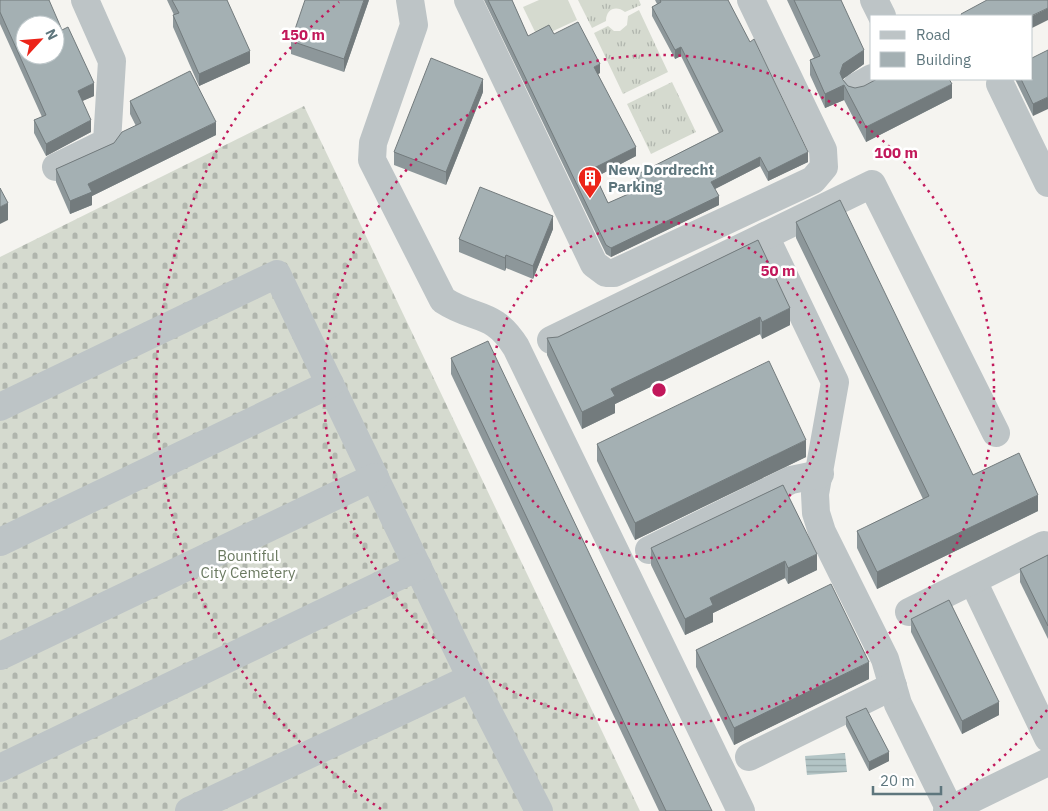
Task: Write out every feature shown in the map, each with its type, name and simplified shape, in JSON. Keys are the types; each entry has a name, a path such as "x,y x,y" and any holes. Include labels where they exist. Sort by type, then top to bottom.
{"street":[{"path":"410,0 414,26 373,143 372,160 443,300 456,309 499,324 516,347 740,811"},
{"path":"468,0 594,264 606,273 614,274 813,180 824,167 823,150 751,0"},
{"path":"874,0 882,15"},
{"path":"56,166 107,142 112,61 90,2"},
{"path":"1000,84 1039,143 1048,183"},
{"path":"551,340 872,184 996,433"},
{"path":"765,236 835,382 815,494 816,513 822,532 885,659 898,704 949,810 1048,762"},
{"path":"0,407 277,274 418,566 532,809"},
{"path":"0,542 330,384"},
{"path":"649,550 791,480 820,474"},
{"path":"0,656 374,477"},
{"path":"910,612 1044,545"},
{"path":"0,768 418,566"},
{"path":"973,581 1048,738"},
{"path":"189,811 471,678"},
{"path":"749,757 893,686"}],"green space":[{"path":"539,0 568,0 577,20 538,38 523,7"},
{"path":"578,0 639,0 641,5 625,12 612,9 606,17 606,21 592,28"},
{"path":"639,10 668,72 623,94 594,33 608,26 614,31 620,31 627,25 628,16"},
{"path":"672,82 696,132 651,154 627,104"},
{"name":"Bountiful City Cemetery","path":"304,106 640,811 0,811 0,257"}],"shaded area":[{"path":"845,753 847,772 807,775 805,756"}],"building":[{"path":"0,0 49,0 56,15 15,15 15,46 0,12"},
{"path":"172,0 227,0 250,51 199,74 173,15 179,13"},
{"path":"305,0 364,0 344,59 291,41"},
{"path":"488,0 512,0 528,36 549,25 554,34 578,22 600,64 594,67 636,147 592,169 608,203 642,188 636,175 723,131 681,47 675,50 652,7 661,2 660,0 728,0 750,42 754,39 808,152 768,172 760,157 711,182 719,196 611,248 606,245"},
{"path":"794,0 841,0 864,50 843,64 840,73 848,86 855,88 875,80 950,80 952,84 866,127 844,85 825,94 810,60 820,56"},
{"path":"987,0 1048,0 1048,8 1033,15 961,14"},
{"path":"68,27 94,83 78,91 91,120 46,144 34,120 46,115 24,65 65,65 65,28"},
{"path":"1048,50 1048,97 1033,104 1021,80 1033,80 1033,58"},
{"path":"431,58 483,79 446,172 394,152"},
{"path":"190,71 216,122 88,184 92,192 70,201 56,169 114,143 122,132 141,123 130,101"},
{"path":"480,187 553,216 533,266 506,255 505,258 459,239"},
{"path":"0,188 8,203 0,207"},
{"path":"840,200 973,475 1019,453 1038,495 877,572 857,531 929,496 796,222"},
{"path":"758,240 790,308 762,322 760,317 611,389 615,396 582,412 547,338 558,337"},
{"path":"488,341 712,811 666,811 451,358"},
{"path":"769,361 806,440 635,523 597,444"},
{"path":"783,485 817,554 788,568 785,561 710,598 713,605 685,619 651,548"},
{"path":"1048,555 1048,626 1020,569"},
{"path":"831,584 869,662 734,728 696,650"},
{"path":"949,600 999,702 962,721 911,619"},
{"path":"866,708 889,752 869,762 846,717"}],"place":[{"name":"New Dordrecht Parking","path":"590,199"}]}
